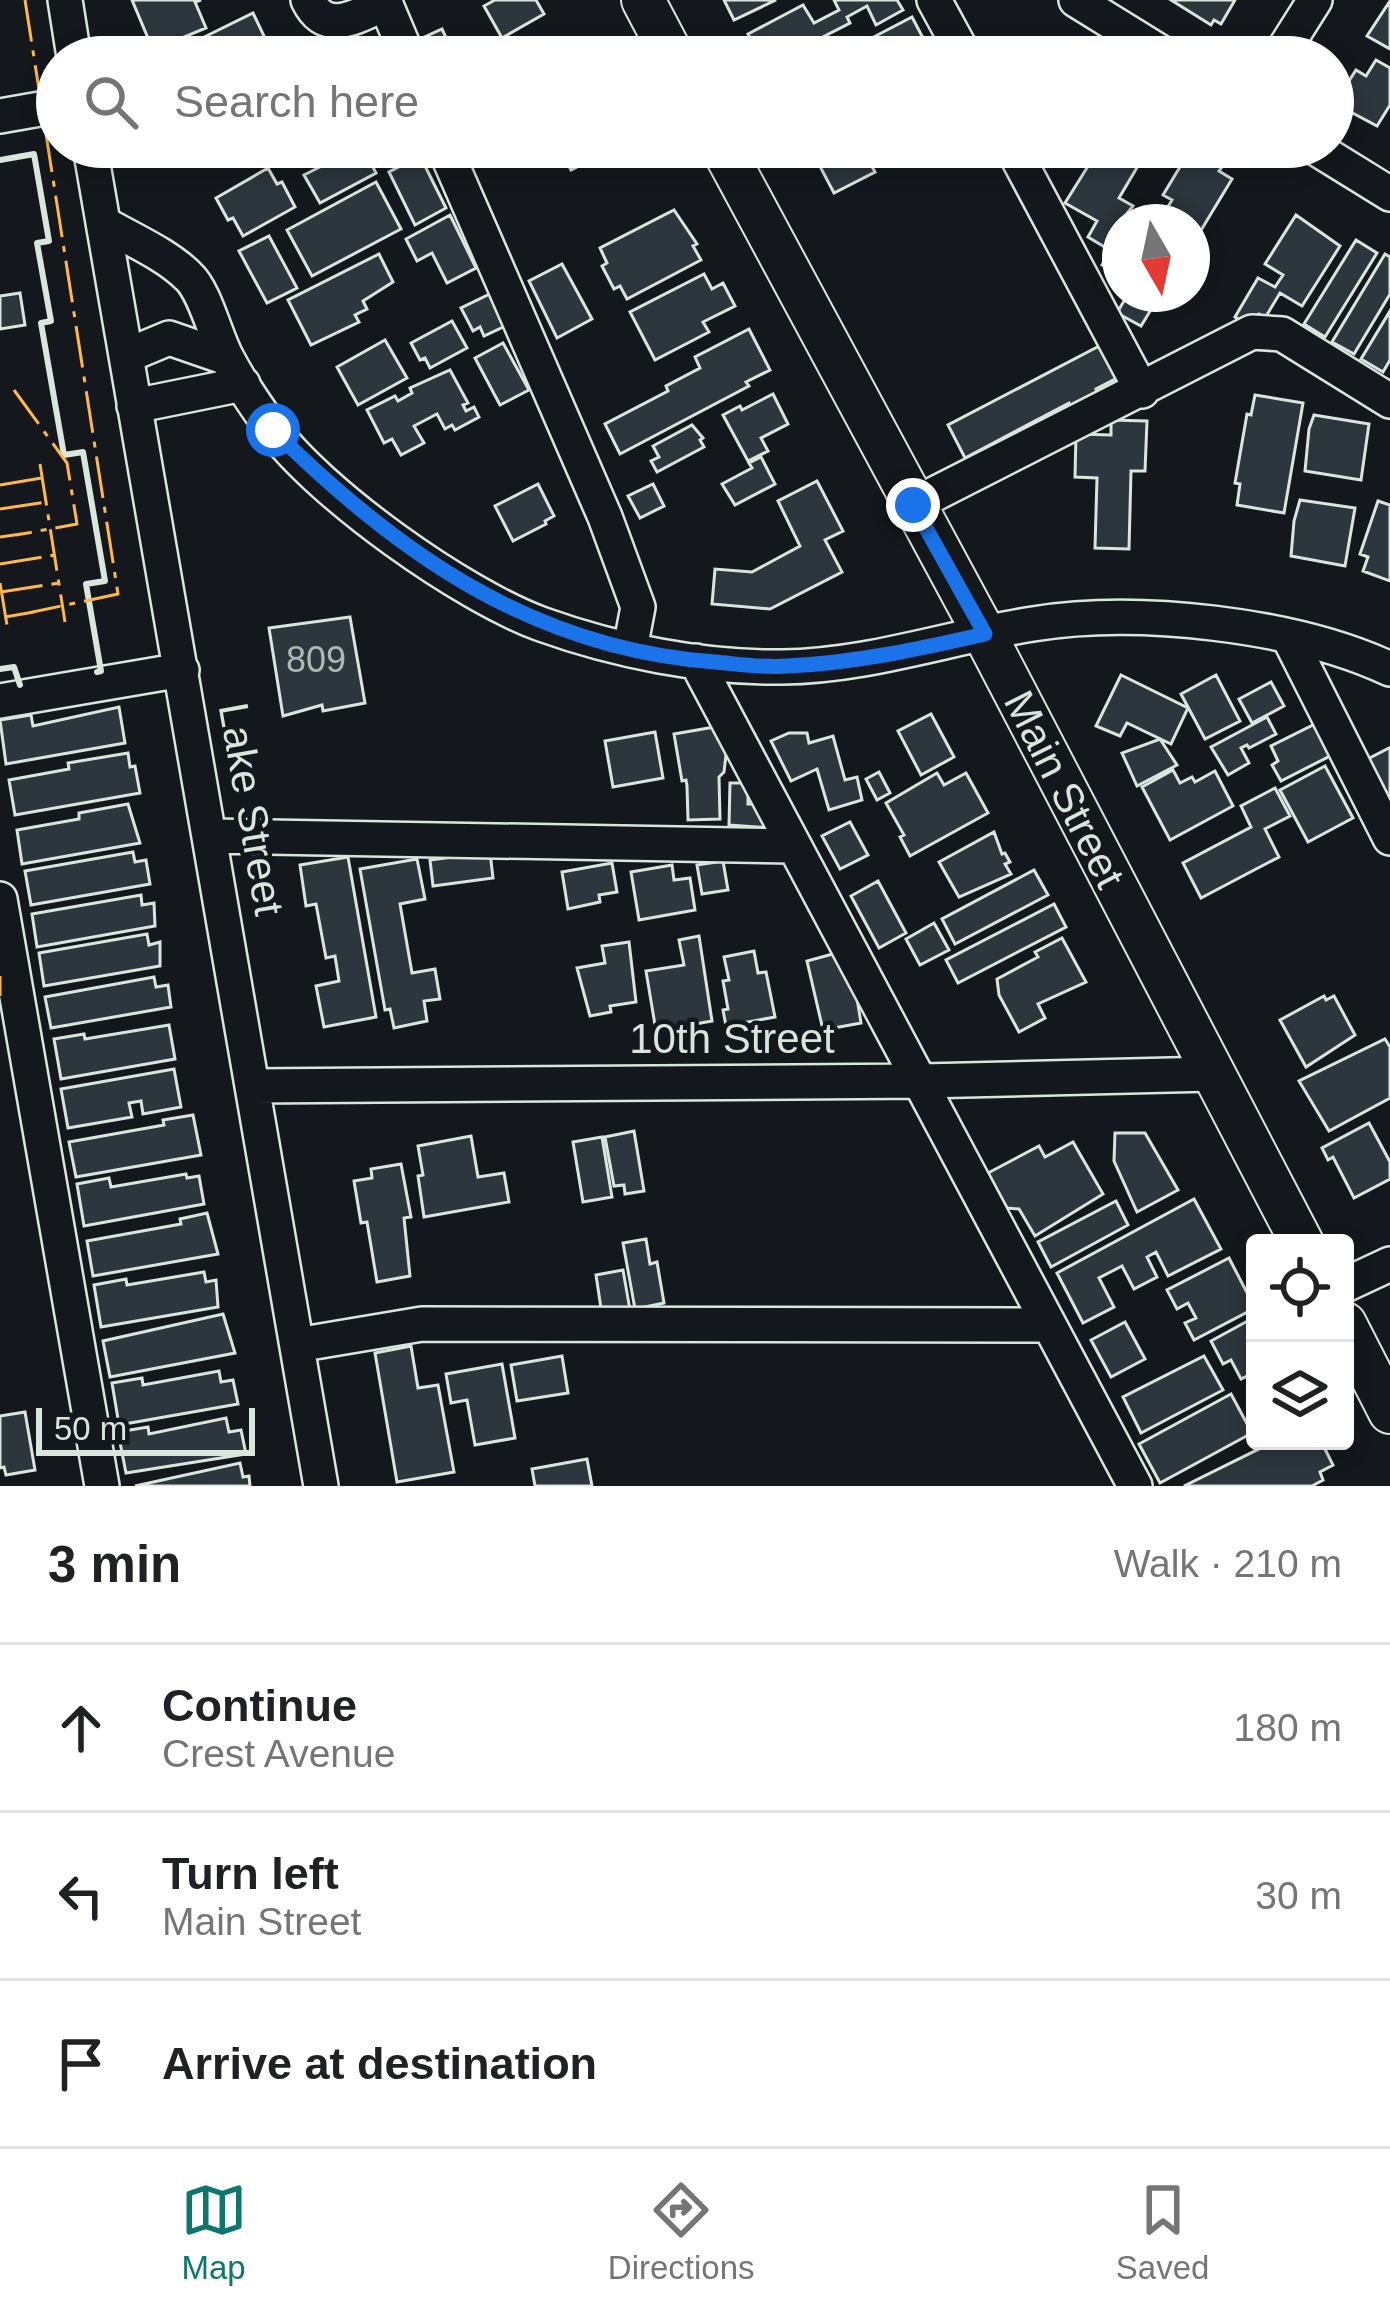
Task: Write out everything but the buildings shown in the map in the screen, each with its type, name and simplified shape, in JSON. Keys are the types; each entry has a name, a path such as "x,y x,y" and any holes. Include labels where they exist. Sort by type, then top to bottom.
{"main road":[{"path":"643,0 663,36"},
{"name":"Main Street","path":"733,168 985,634 1297,1234"},
{"path":"1354,1342 1390,1412"}],"street":[{"path":"65,0 71,36"},
{"path":"308,0 315,14 329,22 344,22 385,2 399,36"},
{"path":"934,0 953,36"},
{"path":"1076,0 1134,36"},
{"path":"1292,36 1315,0"},
{"path":"0,116 36,110"},
{"name":"Lake Street","path":"93,168 321,1486"},
{"path":"454,168 614,540 638,607 630,649"},
{"path":"1023,168 1142,391"},
{"path":"1348,168 1390,194"},
{"path":"103,223 190,277 235,371 273,430 325,481 393,539 469,588 539,623 630,649 696,661 782,667 872,659 1072,618 1134,618 1202,622 1289,638 1364,657 1390,669"},
{"path":"913,505 1252,332 1282,334 1390,401"},
{"path":"126,356 170,338 235,371"},
{"path":"134,406 235,371"},
{"path":"1289,638 1390,838"},
{"path":"696,661 1135,1486"},
{"path":"0,701 182,670"},
{"path":"211,836 792,846"},
{"path":"0,898 102,1486"},
{"name":"10th Street","path":"253,1086 923,1082 1213,1074"},
{"path":"1354,1281 1390,1264"},
{"path":"297,1345 422,1324 1048,1325"}],"wall":[{"path":"0,160 34,154 36,166"},
{"path":"36,168 49,241 37,243 51,321 41,323 64,455 83,452 105,581 86,584 101,671 97,672"},
{"path":"0,669 14,667 20,685"}],"power":[{"path":"25,0 36,70"},
{"path":"28,613 118,594 51,168"},
{"path":"14,390 67,463 77,524 16,535"},
{"path":"40,464 65,622"},
{"path":"0,485 42,478"},
{"path":"0,509 46,502"},
{"path":"0,537 21,534"},
{"path":"0,564 55,555"},
{"path":"0,583 8,631"},
{"path":"1,592 59,583"},
{"path":"5,617 34,612"},
{"path":"0,976 0,996"}],"route":[{"path":"273,430 393,539 469,588 539,623 655,655 696,661 782,667 872,659 985,634 913,505"}]}
